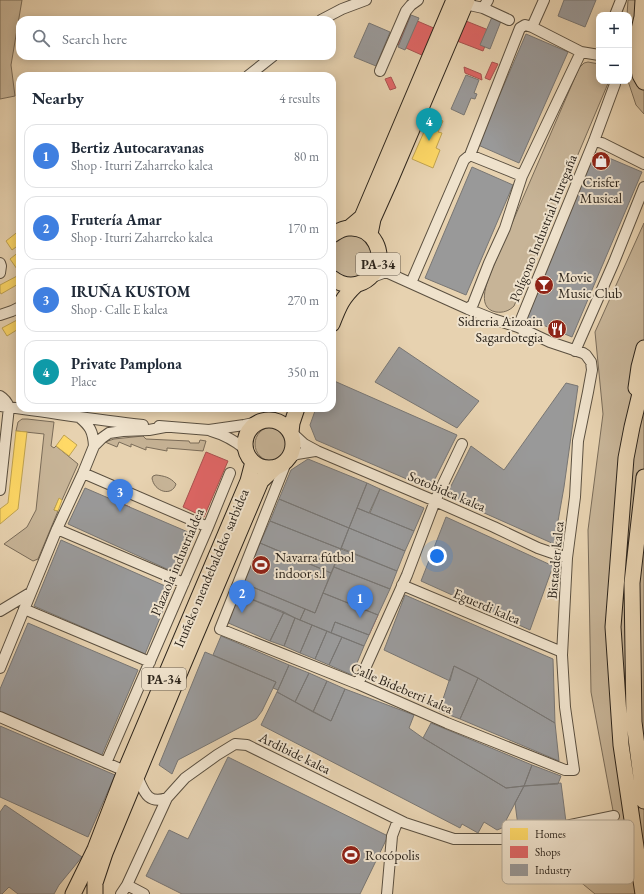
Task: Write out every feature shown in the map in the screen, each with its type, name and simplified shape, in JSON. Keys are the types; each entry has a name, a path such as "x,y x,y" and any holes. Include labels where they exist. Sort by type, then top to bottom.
{"highway":[{"path":"643,0 642,17 637,38 637,59 640,75 644,82"},
{"path":"336,232 349,228 362,217 462,1"},
{"name":"PA-34","path":"370,234 373,219 429,88 462,1"},
{"path":"644,40 644,55"},
{"name":"PA-34","path":"336,315 343,298 363,282 377,268 380,256 377,244 370,234 360,229 349,228"},
{"name":"PA-34","path":"336,281 350,285 363,282"},
{"path":"632,427 639,367 644,348"},
{"path":"632,820 621,745 613,627 626,458 644,378"},
{"path":"276,421 284,412"},
{"path":"291,432 283,424 276,421 266,420 258,422 249,430 245,439 248,456 258,466 270,468 284,462 292,450 293,443 291,432 296,412"},
{"name":"Iruñeko mendebaldeko sarbidea","path":"95,894 95,883 131,773 248,481 253,462"},
{"name":"Iruñeko mendebaldeko sarbidea","path":"72,894 183,665 261,481 284,462"},
{"path":"644,477 632,583 634,722 644,801"},
{"path":"634,833 643,894"}],"street":[{"path":"329,16 366,0"},
{"path":"380,71 406,12 411,5 418,0"},
{"path":"532,27 544,0"},
{"path":"616,12 621,0"},
{"path":"462,1 486,4 509,20"},
{"path":"411,283 464,160 470,155 520,28 525,25 532,27 581,52 596,54"},
{"path":"468,309 473,304 505,228 522,176 581,52"},
{"path":"253,72 268,60"},
{"name":"Polígono Industrial Iruregaña","path":"518,327 594,141 615,84"},
{"path":"594,141 602,143 644,164"},
{"path":"470,155 522,176"},
{"path":"363,282 386,272 468,309 518,327 550,342 575,351 614,262 644,187"},
{"path":"0,263 0,273"},
{"path":"0,315 16,309"},
{"name":"Bistaeder kalea","path":"574,770 565,707 562,652 567,558 575,497 578,441 592,370 591,362 586,355 575,351"},
{"path":"0,396 7,402 5,407 0,490"},
{"path":"5,407 16,409"},
{"path":"41,412 104,421 209,430 258,422"},
{"path":"77,417 88,425 96,440"},
{"path":"0,668 30,593 96,440 105,432 106,426 104,421"},
{"path":"96,440 109,433 149,430 165,427"},
{"path":"209,430 236,441 246,449"},
{"name":"Sotobidea kalea","path":"291,432 304,444 315,451 435,501 538,548 567,558"},
{"path":"358,684 402,586 435,501 462,444"},
{"path":"284,462 297,454 315,451"},
{"name":"Calle Bideberri kalea","path":"284,462 220,629 358,684 447,723 565,770 574,770"},
{"path":"83,473 208,527"},
{"name":"Plazaola industrialdea","path":"106,763 230,473"},
{"path":"57,529 184,583"},
{"name":"Eguerdi kalea","path":"402,586 562,652"},
{"path":"0,611 30,593"},
{"path":"24,609 150,662"},
{"path":"0,717 131,773 150,798 161,800 167,798"},
{"name":"Ardibide kalea","path":"122,894 126,890 167,798 185,778 235,744 247,745 405,823 454,839 502,839"},
{"name":"Ardibide kalea","path":"595,820 614,816"},
{"path":"387,894 392,836 398,820"},
{"path":"126,890 144,894"}],"shaded area":[{"path":"0,0 22,0 19,16 16,16 16,35 11,65 15,96 0,99"},
{"path":"628,0 644,0 644,114 636,105 629,84 632,84 632,12 627,12"},
{"path":"584,63 596,63 596,84 608,84 514,306 506,311 496,312 489,309 484,299 489,277 579,68"},
{"path":"644,223 644,894 595,894 583,884 634,884 634,820 601,820 614,816 591,692 588,530 603,414 595,332"},
{"path":"345,235 359,235 370,243 373,266 359,278 346,278 338,273 336,271 337,240"},
{"path":"22,419 54,422 51,446 54,448 56,446 78,464 62,500 59,499 54,510 58,511 38,559 33,561 4,544 27,527 36,510 44,434 16,431 18,422"},
{"path":"272,427 278,428 284,432 288,438 288,450 284,456 278,460 272,461 266,460 260,456 256,450 255,444 256,438 260,432 266,428"},
{"path":"143,436 146,439 189,441 190,443 199,443 200,440 206,441 203,451 167,448 167,451 146,447 146,450 131,444 131,447 119,442 117,447 105,442 114,439"},
{"path":"156,475 169,478 176,484 174,488 167,492 156,487 152,478"}],"building: Homes":[{"path":"431,116 443,121 438,132 442,133 436,148 440,150 433,168 412,159"},
{"path":"16,233 16,247 12,250 6,241"},
{"path":"16,254 16,268 10,259"},
{"path":"16,277 16,285 1,294 0,285"},
{"path":"16,321 16,330 7,336 2,328"},
{"path":"16,431 27,432 18,509 0,524 0,509 8,503"},
{"path":"64,435 77,445 69,456 56,446"},
{"path":"59,498 62,500 58,511 54,510"}],"building: Shops":[{"path":"408,17 436,29 424,56 397,44"},
{"path":"466,21 491,31 483,51 457,41"},
{"path":"492,62 498,64 490,80 485,78"},
{"path":"464,67 481,74 482,80 465,73"},
{"path":"391,77 396,88 390,90 385,79"},
{"path":"206,452 228,461 204,517 183,507"},
{"path":"118,502 130,507 123,522 111,516"},
{"path":"323,593 378,615 369,635 335,622 331,633 300,620 305,609 315,613"}],"building: Industry":[{"path":"564,0 596,0 585,27 558,16"},
{"path":"411,15 419,18 405,50 398,47"},
{"path":"492,17 501,21 490,49 480,45"},
{"path":"369,23 390,32 376,66 354,57"},
{"path":"526,34 568,52 519,163 478,145"},
{"path":"466,75 479,80 474,93 477,94 475,99 471,98 464,115 451,109"},
{"path":"595,152 642,172 572,337 526,318"},
{"path":"472,167 513,185 466,295 425,278"},
{"path":"399,347 479,401 457,428 375,382"},
{"path":"336,382 457,435 430,489 316,440 310,425 315,412 336,412"},
{"path":"566,383 578,386 564,487 554,544 446,496 471,446 504,470"},
{"path":"308,459 367,483 349,528 279,499 291,470"},
{"path":"367,483 380,489 369,513 357,508"},
{"path":"85,488 195,535 178,574 68,524"},
{"path":"380,489 424,508 414,531 370,513"},
{"path":"279,499 349,528 341,549 270,521"},
{"path":"357,508 414,531 405,551 349,528"},
{"path":"446,517 553,566 530,630 421,581"},
{"path":"270,521 341,549 331,573 260,543"},
{"path":"349,528 405,551 397,571 341,548"},
{"path":"61,540 172,589 145,654 34,606"},
{"path":"260,543 331,573 315,613 243,583"},
{"path":"341,549 397,571 390,589 334,567"},
{"path":"334,567 390,589 378,615 323,593"},
{"path":"243,583 305,609 300,620 239,594"},
{"path":"323,593 378,615 369,635 335,622 331,633 300,620 305,609 315,613"},
{"path":"239,594 284,612 270,641 226,622"},
{"path":"405,595 553,659 555,723 478,678 454,666 450,681 384,650"},
{"path":"284,612 295,618 284,646 270,641"},
{"path":"295,618 312,625 300,653 284,646"},
{"path":"335,622 369,635 364,646 331,633"},
{"path":"28,623 138,670 101,757 0,712 0,689"},
{"path":"312,625 327,631 315,659 300,653"},
{"path":"327,631 342,637 329,665 315,659"},
{"path":"221,636 289,665 278,690 273,688 276,682 213,655"},
{"path":"342,637 364,646 352,675 329,665"},
{"path":"205,652 276,682 262,711 256,719 178,760 172,774 159,765"},
{"path":"289,665 309,673 295,702 277,692"},
{"path":"454,666 478,678 460,719 439,711"},
{"path":"309,673 327,681 313,712 295,702"},
{"path":"478,678 555,723 559,761 460,719"},
{"path":"327,681 345,689 331,721 313,712"},
{"path":"345,689 414,715 409,728 506,788 524,786 506,820 502,820 502,828 497,830 484,822 478,833 462,824 460,828 261,725 277,692 331,721"},
{"path":"431,723 532,765 524,786 506,788 423,738"},
{"path":"0,726 115,775 88,837 0,797"},
{"path":"228,757 388,836 360,894 182,894 146,876 169,830 188,839"},
{"path":"532,765 561,776 558,784 524,786"},
{"path":"561,783 566,820 517,820 515,803 524,786"},
{"path":"5,805 82,857 59,885 54,894 18,894 9,887 2,894 0,894 0,812"}],"place":[{"name":"Private Pamplona","path":"429,141"},
{"name":"Crisfer Musical","path":"601,161"},
{"name":"Movie Music Club","path":"544,285"},
{"name":"Sidreria Aizoain Sagardotegia","path":"557,329"},
{"name":"IRUÑA KUSTOM","path":"120,512"},
{"name":"Navarra fútbol indoor s.l","path":"261,565"},
{"name":"Frutería Amar","path":"242,613"},
{"name":"Bertiz Autocaravanas","path":"360,618"},
{"name":"Rocópolis","path":"351,855"}]}
